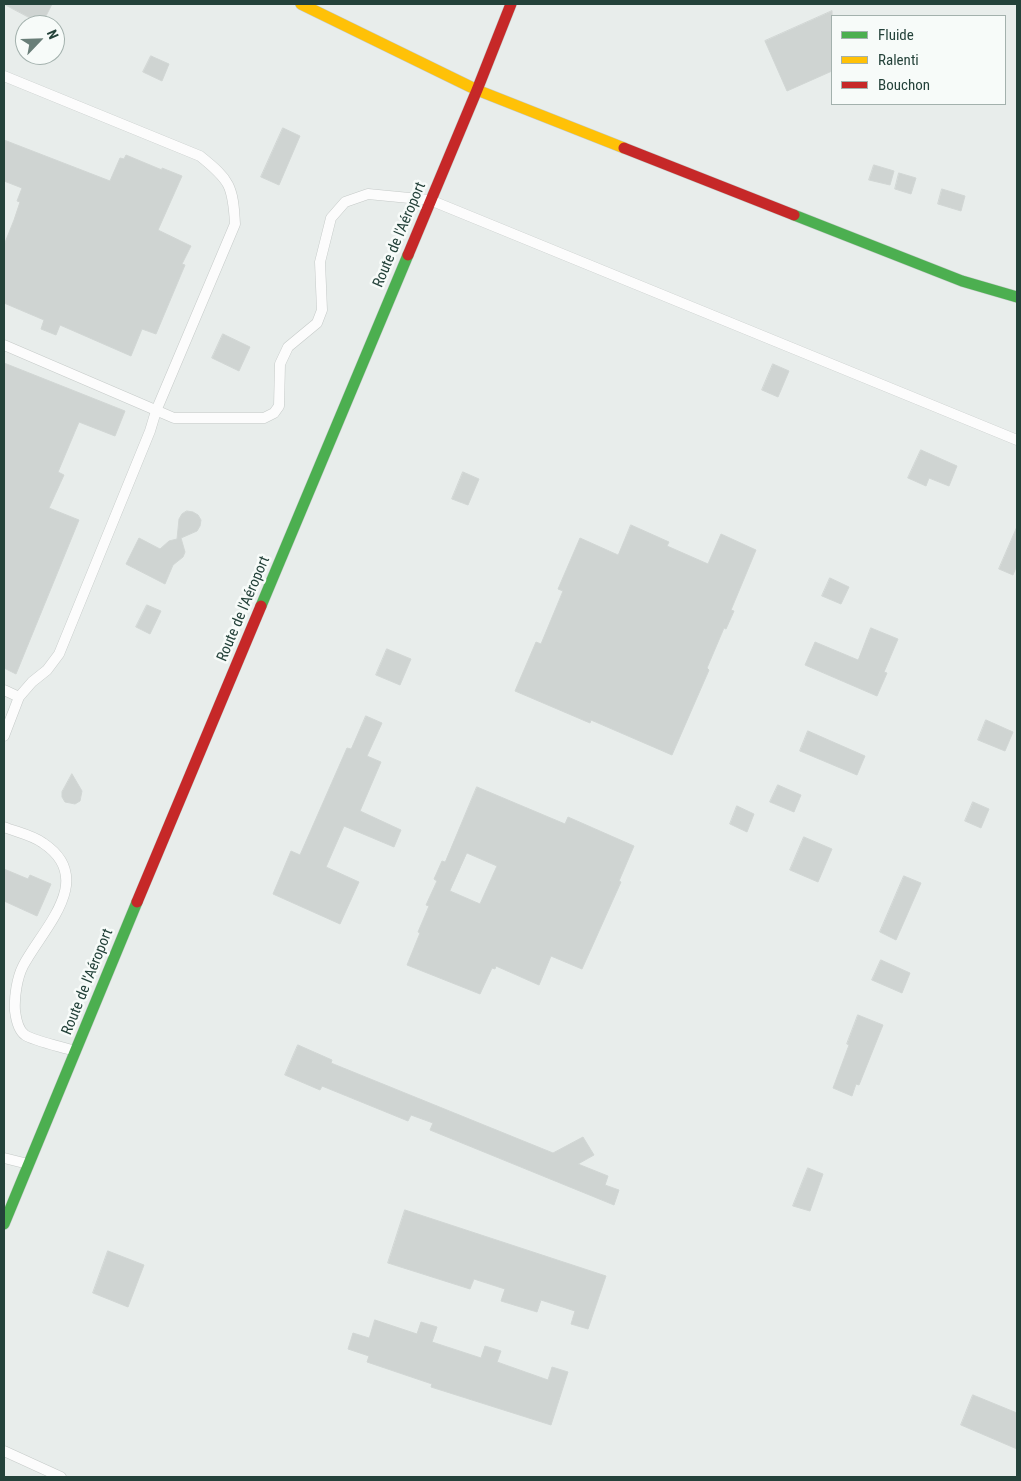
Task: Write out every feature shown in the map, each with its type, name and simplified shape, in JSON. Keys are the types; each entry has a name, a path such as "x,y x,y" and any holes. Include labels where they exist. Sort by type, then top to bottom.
{"street":[{"path":"300,4 477,90 962,281 1017,297"},
{"name":"Route de l'Aéroport","path":"4,1224 172,817 300,516 511,4"}],"lane":[{"path":"4,76 200,156 220,172 229,186 234,204 235,224 156,411 150,431 59,654 47,670 32,682 19,697 4,736"},
{"path":"4,345 174,418 264,418 274,413 279,406 280,364 288,347 317,323 322,310 320,262 331,218 345,202 368,194 430,200 1017,440"},
{"path":"4,690 19,697"},
{"path":"4,827 41,842 56,853 64,870 67,885 63,903 22,968 15,997 17,1025 24,1034 76,1052"},
{"path":"4,1158 29,1164"},
{"path":"4,1451 61,1477"}],"building":[{"path":"4,4 52,4 46,15 25,15"},
{"path":"832,11 831,71 787,91 765,41"},
{"path":"151,56 169,64 162,81 143,72"},
{"path":"283,128 300,136 279,185 261,177"},
{"path":"4,140 110,181 120,158 124,159 126,155 182,176 158,230 191,246 182,264 185,265 156,334 142,329 131,356 60,325 56,335 41,329 44,320 4,303 4,245 20,202 17,201 22,188 4,181"},
{"path":"874,165 894,171 890,185 869,180"},
{"path":"899,173 916,178 911,194 895,189"},
{"path":"942,189 965,196 961,211 938,204"},
{"path":"223,334 250,347 239,371 212,358"},
{"path":"4,363 125,411 115,436 79,422 58,472 64,475 49,508 79,520 16,674 4,668"},
{"path":"773,364 789,371 778,397 762,390"},
{"path":"921,450 957,466 949,486 929,478 926,486 908,478"},
{"path":"463,472 479,479 468,505 452,499"},
{"path":"187,511 198,515 201,520 200,526 197,531 181,538 185,552 183,557 173,565 165,584 126,564 139,538 160,549 169,541 177,539 179,519"},
{"path":"631,525 669,542 667,546 708,564 721,534 756,550 731,610 734,611 726,629 724,628 707,668 709,670 672,755 591,720 590,723 515,691 536,642 541,644 563,591 558,589 580,538 618,555"},
{"path":"1017,527 1017,565 1013,575 999,569"},
{"path":"830,578 849,587 841,604 822,596"},
{"path":"147,605 161,611 150,634 136,627"},
{"path":"871,628 898,639 884,672 887,673 877,696 805,665 815,642 858,660"},
{"path":"387,649 411,659 400,685 376,675"},
{"path":"366,716 382,723 367,756 381,762 360,811 401,830 394,847 344,826 326,867 359,882 340,924 273,894 291,851 300,855 347,748 351,749"},
{"path":"986,720 1013,732 1005,751 978,740"},
{"path":"808,731 865,756 857,775 800,751"},
{"path":"72,774 82,791 80,801 75,804 65,802 62,797 62,792"},
{"path":"778,785 801,795 794,812 770,802"},
{"path":"477,787 565,824 568,817 634,846 619,881 621,882 582,969 551,956 539,985 496,966 495,969 492,968 480,994 407,965 429,906 426,905 437,881 434,879 442,861 445,862","holes":["467,853 497,866 480,904 450,891"]},
{"path":"973,802 989,809 981,828 965,821"},
{"path":"737,806 754,814 747,832 730,824"},
{"path":"804,837 832,849 818,882 790,870"},
{"path":"4,869 28,879 30,875 51,884 37,916 4,901"},
{"path":"904,876 921,883 896,940 880,932"},
{"path":"881,960 910,973 902,993 872,980"},
{"path":"858,1015 883,1025 859,1085 856,1084 852,1096 833,1088"},
{"path":"298,1045 332,1060 331,1063 553,1153 583,1137 594,1155 578,1164 608,1176 605,1185 619,1190 614,1205 430,1130 433,1123 411,1115 408,1121 322,1086 320,1090 285,1075"},
{"path":"808,1168 823,1174 810,1211 793,1206"},
{"path":"405,1210 606,1276 588,1329 571,1324 575,1311 541,1300 537,1312 501,1301 505,1289 474,1279 470,1289 388,1263"},
{"path":"108,1251 144,1265 128,1307 93,1293"},
{"path":"375,1320 417,1334 421,1322 437,1327 432,1342 481,1358 485,1346 501,1351 497,1362 548,1380 552,1367 568,1372 551,1425 431,1387 432,1384 367,1362 369,1356 348,1349 353,1333 369,1338"},
{"path":"973,1395 1017,1413 1017,1449 961,1425"}],"traffic: fast":[{"path":"794,215 962,281 1017,297"},
{"path":"261,606 408,255"},
{"path":"4,1224 137,902"}],"traffic: slow":[{"path":"301,4 477,90 624,148"}],"traffic: jam":[{"path":"408,255 511,4"},
{"path":"624,148 794,215"},
{"path":"137,902 261,606"}]}
